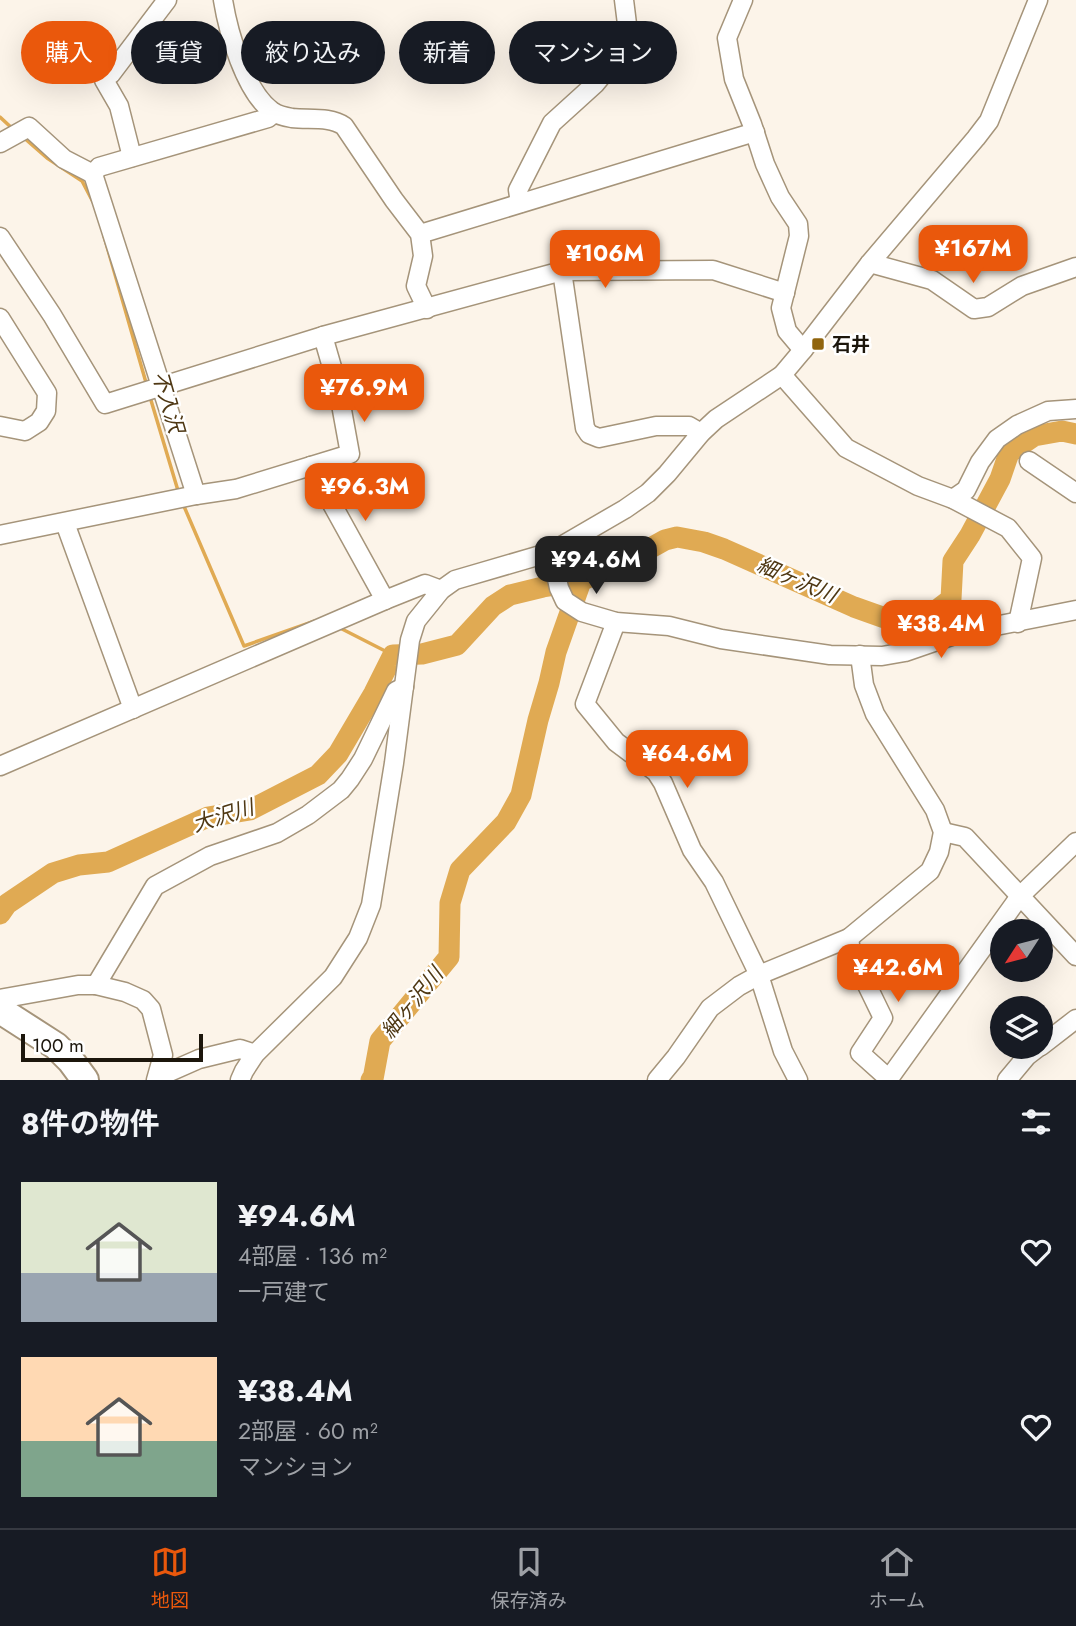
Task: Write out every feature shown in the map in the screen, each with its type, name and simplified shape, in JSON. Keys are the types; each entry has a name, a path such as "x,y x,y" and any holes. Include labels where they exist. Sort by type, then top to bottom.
{"highway":[{"path":"0,1010 56,1046 85,1080"}],"street":[{"path":"132,157 119,106 104,80 167,0"},
{"path":"223,0 226,20 241,68 262,103 274,113 290,118 331,120 344,126 420,234 423,256 416,286 427,309"},
{"path":"520,203 518,190 552,123 595,84 613,57 627,24 624,0"},
{"path":"743,0 727,38 734,79 765,164 780,197 798,224 799,236 781,308 787,331 803,350"},
{"path":"240,1080 255,1054 333,977 358,938 371,905 410,640 416,621 441,590 455,580 551,552 625,509 648,493 716,419 782,375 870,263 989,121 1038,0"},
{"path":"93,174 99,167 268,118 274,113"},
{"path":"0,143 29,127 64,159 93,174 163,387 186,497"},
{"path":"420,234 755,132"},
{"path":"0,237 52,315 105,404 323,336 562,271 713,270 785,293"},
{"path":"870,263 932,280 974,309 988,307 1022,286 1076,267"},
{"path":"562,271 585,428 589,434 599,438 656,426 689,426 701,433"},
{"path":"0,318 47,393 46,411 39,422 25,431 0,426"},
{"path":"0,535 236,489 350,454 338,388 323,336"},
{"path":"782,375 846,448 918,486 960,503 1008,528 1032,558 1018,623"},
{"path":"960,503 980,462 998,439 1017,425 1048,411 1076,410"},
{"path":"1029,461 1076,493"},
{"path":"311,466 385,600"},
{"path":"65,523 133,709"},
{"path":"551,552 565,601 582,612 615,622 669,626 721,639 830,655 882,656 905,652 960,633 1076,610"},
{"path":"0,766 425,584 441,590"},
{"path":"615,622 585,705 616,742 656,772 663,783 692,850 715,882 759,975 783,1051 798,1080"},
{"path":"656,1080 676,1057 710,1008 759,975 849,939 930,870 939,852 943,832 935,810 875,714 864,685 860,655"},
{"path":"96,985 155,887 210,856 276,833 308,815 341,790 363,759 405,678"},
{"path":"943,832 965,837 1076,956"},
{"path":"849,939 850,952 883,1018 860,1053 889,1080 1020,896 1076,842"},
{"path":"0,999 78,985 96,985 125,992 143,1000 151,1009 163,1055 157,1078"},
{"path":"1053,1037 1076,1019"},
{"path":"157,1078 199,1059 240,1049 255,1054"},
{"path":"1007,1080 1024,1059"}],"waterway":[{"name":"不入沢","path":"0,117 14,130"},
{"name":"不入沢","path":"23,137 47,158 82,181 93,202"},
{"name":"不入沢","path":"104,236 147,386"},
{"name":"不入沢","path":"150,397 179,494"},
{"name":"細ヶ沢川","path":"0,914 7,904 53,873 79,865 108,862 208,817 250,810 318,775 338,754 393,655 422,654 457,645 493,606 510,595 581,581 629,560 665,540 677,537 724,549 854,607 899,623 925,619 951,599 953,561 1000,479 1009,453 1034,436 1062,431 1076,434"},
{"name":"不入沢","path":"183,504 244,646 315,621"},
{"name":"細ヶ沢川","path":"371,1080 380,1041 449,957 450,903 460,870 506,822 521,795 556,652 579,587"},
{"name":"不入沢","path":"342,629 393,655"}],"place":[{"name":"石井","path":"818,344"}],"water label":[{"name":"大沢川","path":"223,816"}]}
